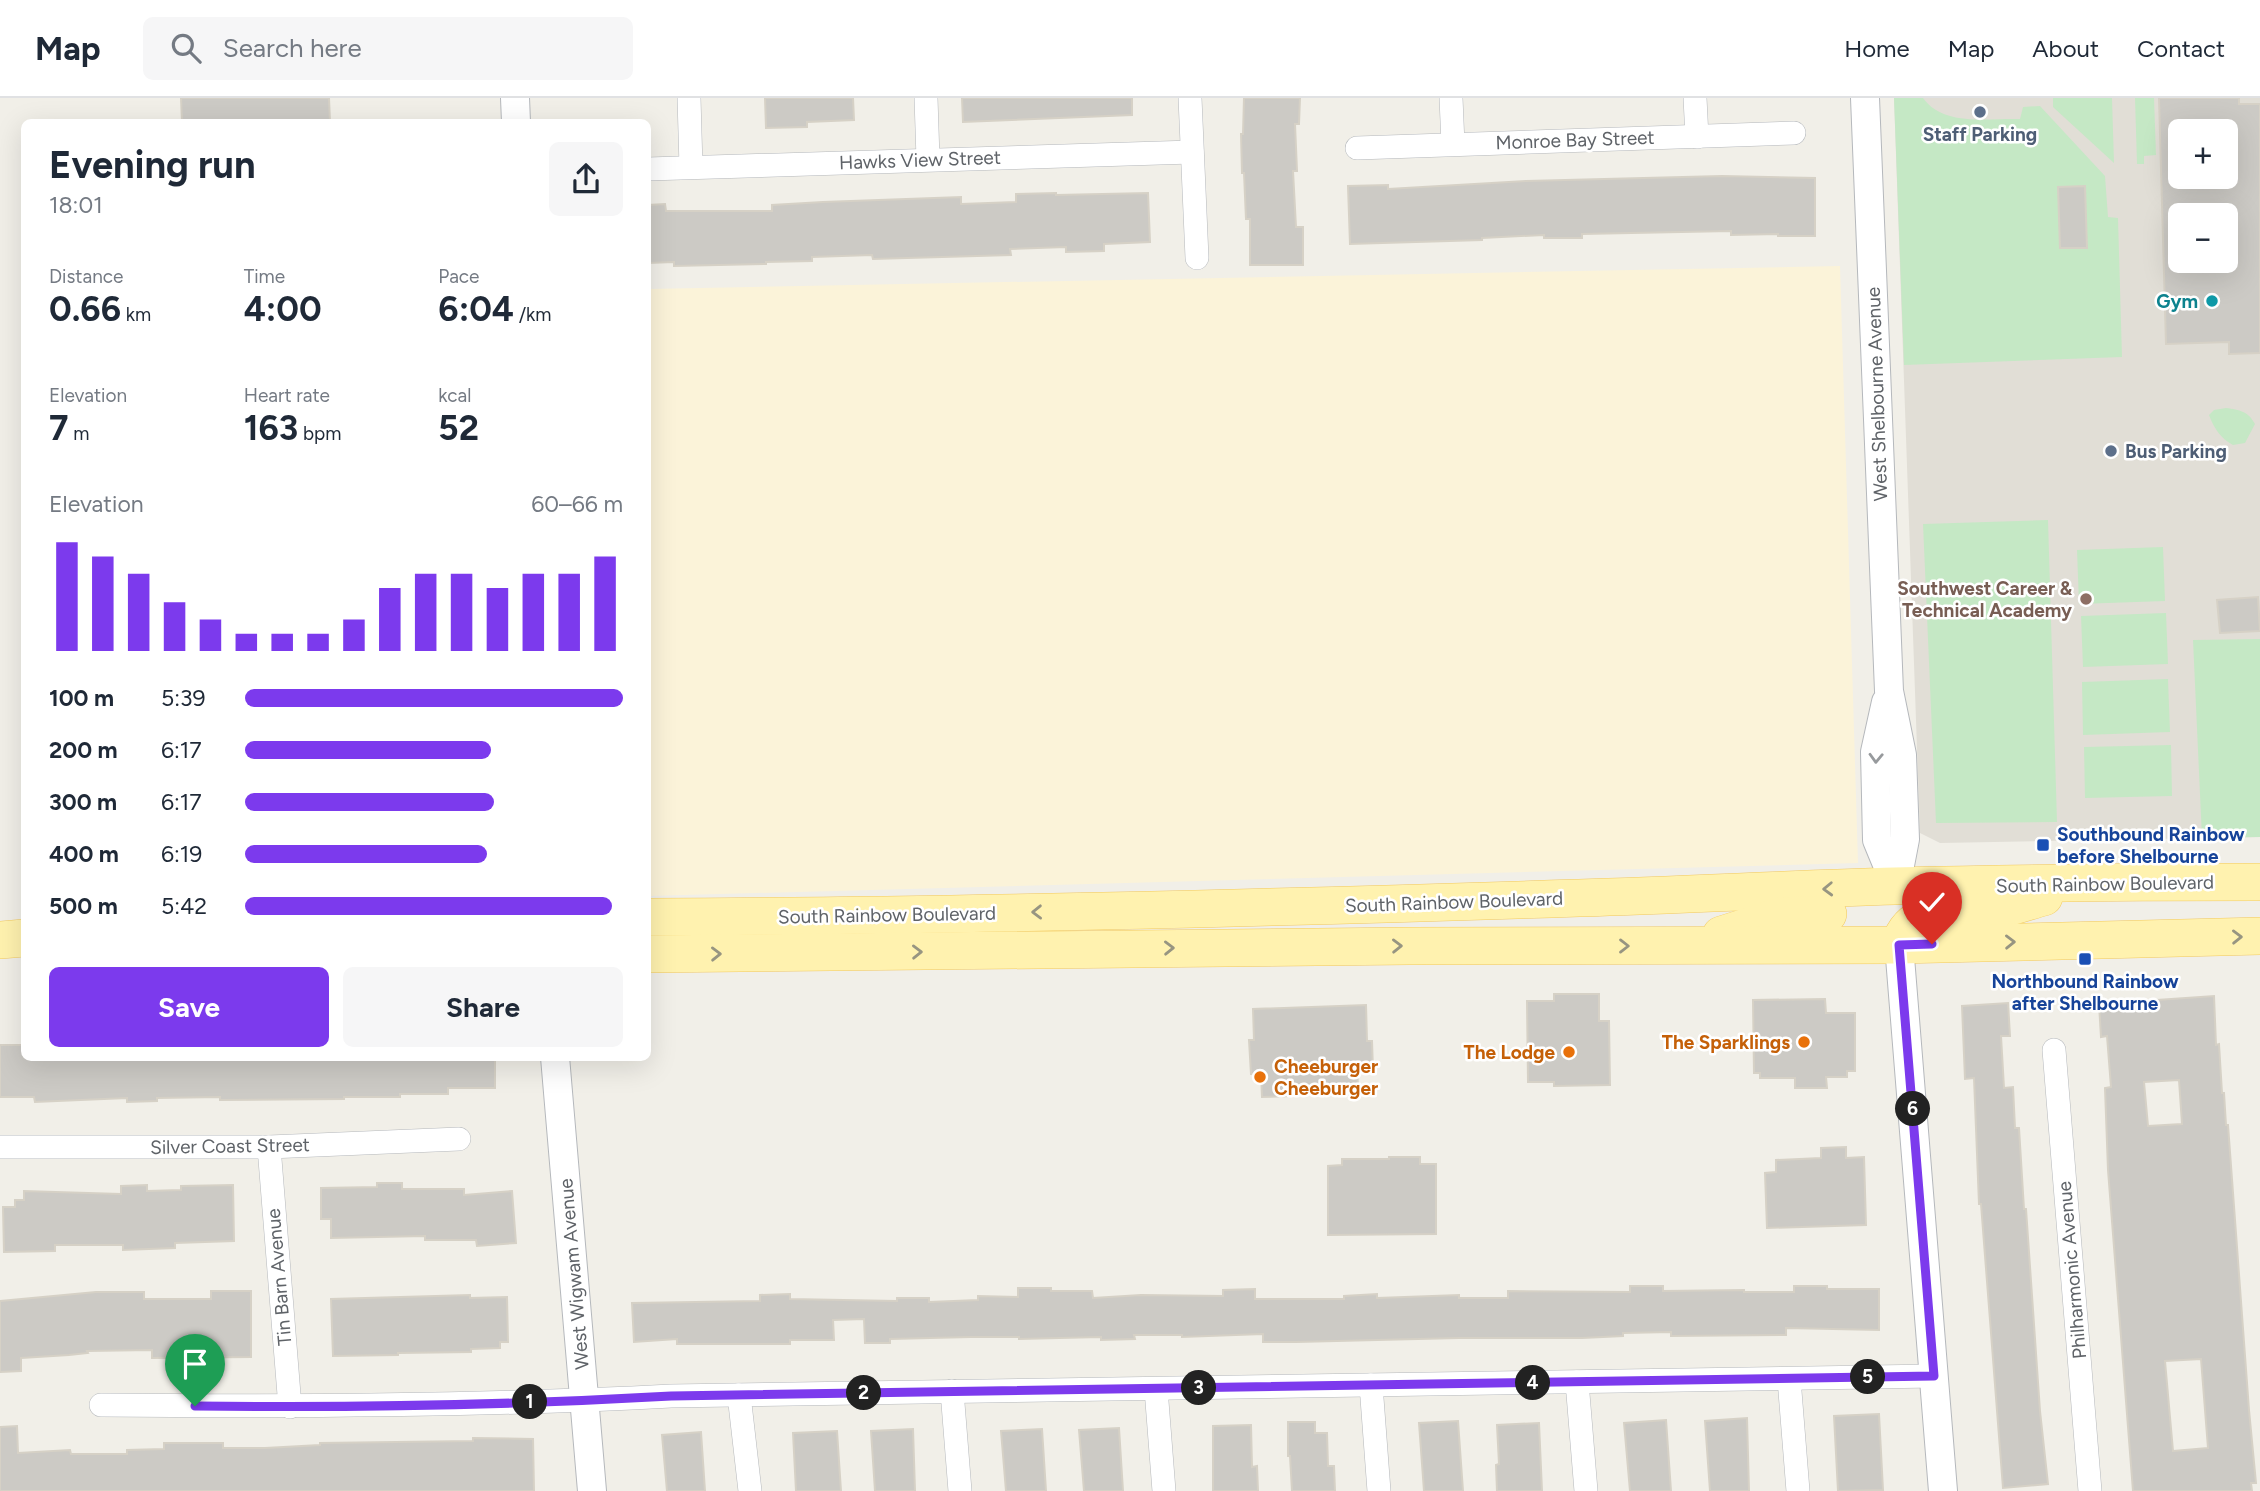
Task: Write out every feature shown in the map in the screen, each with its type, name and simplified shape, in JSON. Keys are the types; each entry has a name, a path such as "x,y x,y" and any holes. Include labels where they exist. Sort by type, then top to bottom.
{"main road":[{"name":"South Rainbow Boulevard","path":"651,917 847,916 1450,902 1896,886 2099,882 2260,883"},
{"path":"1899,945 1904,930 1930,914 1995,910 2099,882"},
{"path":"1686,946 1781,916 1846,913 1866,909 1883,902 1896,886"},
{"path":"1237,947 1265,926 1282,922 1339,920 1450,902"},
{"path":"1011,951 1096,926 1175,925 1194,908"},
{"path":"0,917 21,917"},
{"name":"South Rainbow Boulevard","path":"651,954 1237,947 1899,945 2260,936"},
{"path":"0,940 21,938"},
{"path":"0,962 21,962"}],"street":[{"path":"515,98 516,119"},
{"path":"689,98 691,167"},
{"path":"926,98 928,159"},
{"path":"1191,98 1197,258"},
{"path":"1451,98 1453,144"},
{"path":"1695,98 1697,136"},
{"name":"West Shelbourne Avenue","path":"1865,98 1889,691 1902,755 1906,846 1896,886"},
{"name":"Monroe Bay Street","path":"1357,148 1794,133"},
{"name":"Hawks View Street","path":"651,169 1192,152"},
{"path":"1899,945 1943,1491"},
{"name":"Philharmonic Avenue","path":"2054,1050 2090,1491"},
{"name":"West Wigwam Avenue","path":"555,1061 592,1491"},
{"name":"Silver Coast Street","path":"0,1147 269,1147 459,1139"},
{"name":"Tin Barn Avenue","path":"269,1147 290,1407"},
{"path":"101,1405 290,1407 739,1395 1934,1376"},
{"path":"1789,1379 1798,1491"},
{"path":"1577,1382 1586,1491"},
{"path":"1371,1385 1379,1491"},
{"path":"1156,1389 1164,1491"},
{"path":"952,1391 960,1491"},
{"path":"739,1395 750,1491"}],"shaded area":[{"name":"Southwest Career & Technical Academy","path":"1894,98 2260,98 2260,837 1940,843 1920,833"}],"green space":[{"path":"1894,98 1923,98 1943,113 1981,120 2020,119 2023,107 2040,106 2105,176 2108,217 2118,218 2122,357 1904,365"},
{"path":"2053,98 2112,98 2114,163 2053,107"},
{"path":"2135,98 2154,98 2156,155 2144,156 2144,164 2137,164"},
{"path":"2226,408 2243,412 2255,424 2245,443 2233,445 2221,436 2213,424 2209,415 2214,410"},
{"path":"2048,520 2057,822 1936,823 1923,524"},
{"path":"2163,547 2165,601 2079,604 2077,550"},
{"path":"2166,613 2168,664 2083,667 2081,616"},
{"path":"2260,639 2260,837 2202,838 2193,640"},
{"path":"2168,679 2170,732 2083,735 2082,682"},
{"path":"2171,745 2172,796 2085,798 2084,747"}],"sand":[{"path":"1840,266 1858,863 651,896 651,289"}],"building":[{"path":"181,98 329,98 330,119 182,119"},
{"path":"765,98 853,98 854,120 807,122 807,127 766,128"},
{"path":"962,98 1132,98 1132,115 963,122"},
{"path":"1244,98 1300,98 1299,124 1295,124 1297,171 1293,171 1296,227 1303,227 1303,265 1250,265 1250,219 1246,219 1242,173"},
{"path":"2159,98 2239,98 2239,104 2260,104 2260,353 2229,354 2229,342 2166,344"},
{"path":"1722,176 1815,178 1815,236 1731,235 1731,231 1582,234 1582,238 1544,238 1544,235 1482,240 1350,244 1348,186 1388,185 1388,189 1526,181"},
{"path":"2085,186 2087,248 2060,248 2058,187"},
{"path":"1148,193 1150,242 1104,244 1104,251 1066,252 1066,247 1010,249 1011,255 873,259 872,255 812,257 812,261 766,264 674,266 674,262 651,263 651,205 665,204 666,211 772,211 772,205 823,202 961,197 961,204 1016,202 1016,194"},
{"path":"2258,597 2260,631 2220,633 2217,600"},
{"name":"The Lodge","path":"1554,994 1599,994 1599,1021 1609,1021 1610,1085 1554,1086 1554,1082 1528,1082 1527,1001 1554,1001"},
{"path":"2214,996 2216,1045 2219,1044 2222,1093 2228,1125 2256,1483 2251,1483 2252,1491 2133,1491 2108,1170 2105,1088 2111,1087 2107,1036 2101,1037 2099,1004","holes":["2179,1080 2182,1124 2148,1126 2144,1082","2201,1359 2208,1448 2173,1451 2165,1361"]},
{"name":"The Sparklings","path":"1825,999 1826,1013 1855,1013 1855,1071 1847,1071 1847,1077 1826,1077 1827,1088 1795,1088 1795,1078 1760,1078 1760,1073 1754,1073 1753,1000"},
{"path":"2008,1003 2010,1036 2001,1036 2004,1088 2013,1087 2015,1128 2019,1128 2048,1484 2003,1488 1979,1204 1974,1078 1965,1079 1962,1006"},
{"path":"1366,1005 1367,1041 1372,1041 1373,1070 1357,1070 1358,1085 1289,1087 1290,1096 1262,1097 1261,1074 1251,1074 1249,1040 1254,1040 1253,1009"},
{"path":"0,1045 21,1045 21,1061 495,1061 495,1088 448,1088 448,1094 400,1094 400,1097 344,1099 157,1098 157,1101 127,1102 127,1098 35,1102 34,1097 0,1097"},
{"path":"1846,1147 1846,1158 1864,1157 1866,1225 1767,1228 1765,1173 1776,1172 1776,1160 1821,1158 1821,1148"},
{"path":"1420,1157 1420,1164 1436,1164 1436,1234 1328,1235 1328,1166 1342,1165 1342,1159"},
{"path":"377,1183 402,1183 402,1189 464,1189 464,1195 512,1191 516,1243 477,1246 476,1240 425,1240 425,1236 331,1238 331,1219 321,1219 321,1188 377,1187"},
{"path":"147,1185 147,1191 181,1190 181,1186 233,1185 234,1241 175,1243 175,1248 123,1250 123,1245 55,1245 55,1251 4,1252 3,1207 15,1207 15,1200 24,1200 24,1191 121,1194 121,1186"},
{"path":"1630,1286 1663,1286 1663,1291 1744,1292 1794,1292 1794,1286 1879,1289 1879,1330 1786,1328 1786,1335 1671,1336 1671,1332 1623,1333 1623,1336 1582,1338 1296,1342 1263,1342 1263,1334 1182,1337 1134,1335 1135,1339 1101,1340 1101,1337 971,1337 890,1339 890,1343 865,1343 864,1319 833,1320 834,1340 790,1340 790,1344 677,1344 677,1339 634,1342 632,1303 760,1301 760,1295 790,1294 790,1299 897,1301 897,1298 929,1298 929,1302 978,1300 978,1296 1018,1297 1018,1288 1092,1291 1093,1298 1141,1295 1223,1296 1223,1290 1255,1289 1255,1299 1344,1299 1344,1296 1377,1294 1377,1298 1459,1295 1459,1298 1508,1298 1508,1291 1630,1292"},
{"path":"211,1291 251,1291 251,1357 152,1358 152,1350 87,1351 88,1353 21,1358 21,1371 0,1372 0,1301 96,1292 144,1292 144,1299 211,1299"},
{"path":"470,1295 470,1298 507,1297 508,1342 500,1342 500,1348 471,1349 471,1352 333,1356 331,1299"},
{"path":"1879,1414 1883,1490 1838,1491 1834,1416"},
{"path":"1747,1418 1749,1491 1710,1491 1705,1421"},
{"path":"1666,1420 1671,1491 1630,1491 1624,1423"},
{"path":"1458,1421 1463,1491 1424,1491 1419,1423"},
{"path":"1288,1422 1315,1422 1315,1433 1327,1433 1328,1466 1334,1466 1335,1491 1292,1491"},
{"path":"1539,1423 1542,1491 1497,1491 1497,1425"},
{"path":"1251,1425 1252,1467 1257,1466 1258,1491 1213,1491 1213,1426"},
{"path":"17,1426 18,1453 70,1450 71,1454 127,1454 127,1450 164,1449 164,1443 223,1443 223,1448 265,1448 320,1443 473,1441 473,1438 533,1439 534,1491 0,1491 0,1427"},
{"path":"1119,1428 1123,1491 1084,1491 1079,1430"},
{"path":"913,1429 915,1491 875,1491 871,1431"},
{"path":"1042,1429 1046,1491 1006,1491 1001,1431"},
{"path":"837,1431 841,1491 796,1491 793,1433"},
{"path":"701,1432 705,1491 667,1491 662,1435"}],"place":[{"name":"Staff Parking","path":"1980,112"},
{"name":"Gym","path":"2212,301"},
{"name":"Bus Parking","path":"2111,451"},
{"name":"Southwest Career & Technical Academy","path":"2086,599"},
{"name":"Southbound Rainbow before Shelbourne","path":"2043,845"},
{"name":"Northbound Rainbow after Shelbourne","path":"2085,959"},
{"name":"The Sparklings","path":"1804,1042"},
{"name":"The Lodge","path":"1569,1052"},
{"name":"Cheeburger Cheeburger","path":"1260,1077"}],"route":[{"path":"195,1406 290,1407 585,1401 671,1396 1934,1376 1899,945 1932,944"}]}
